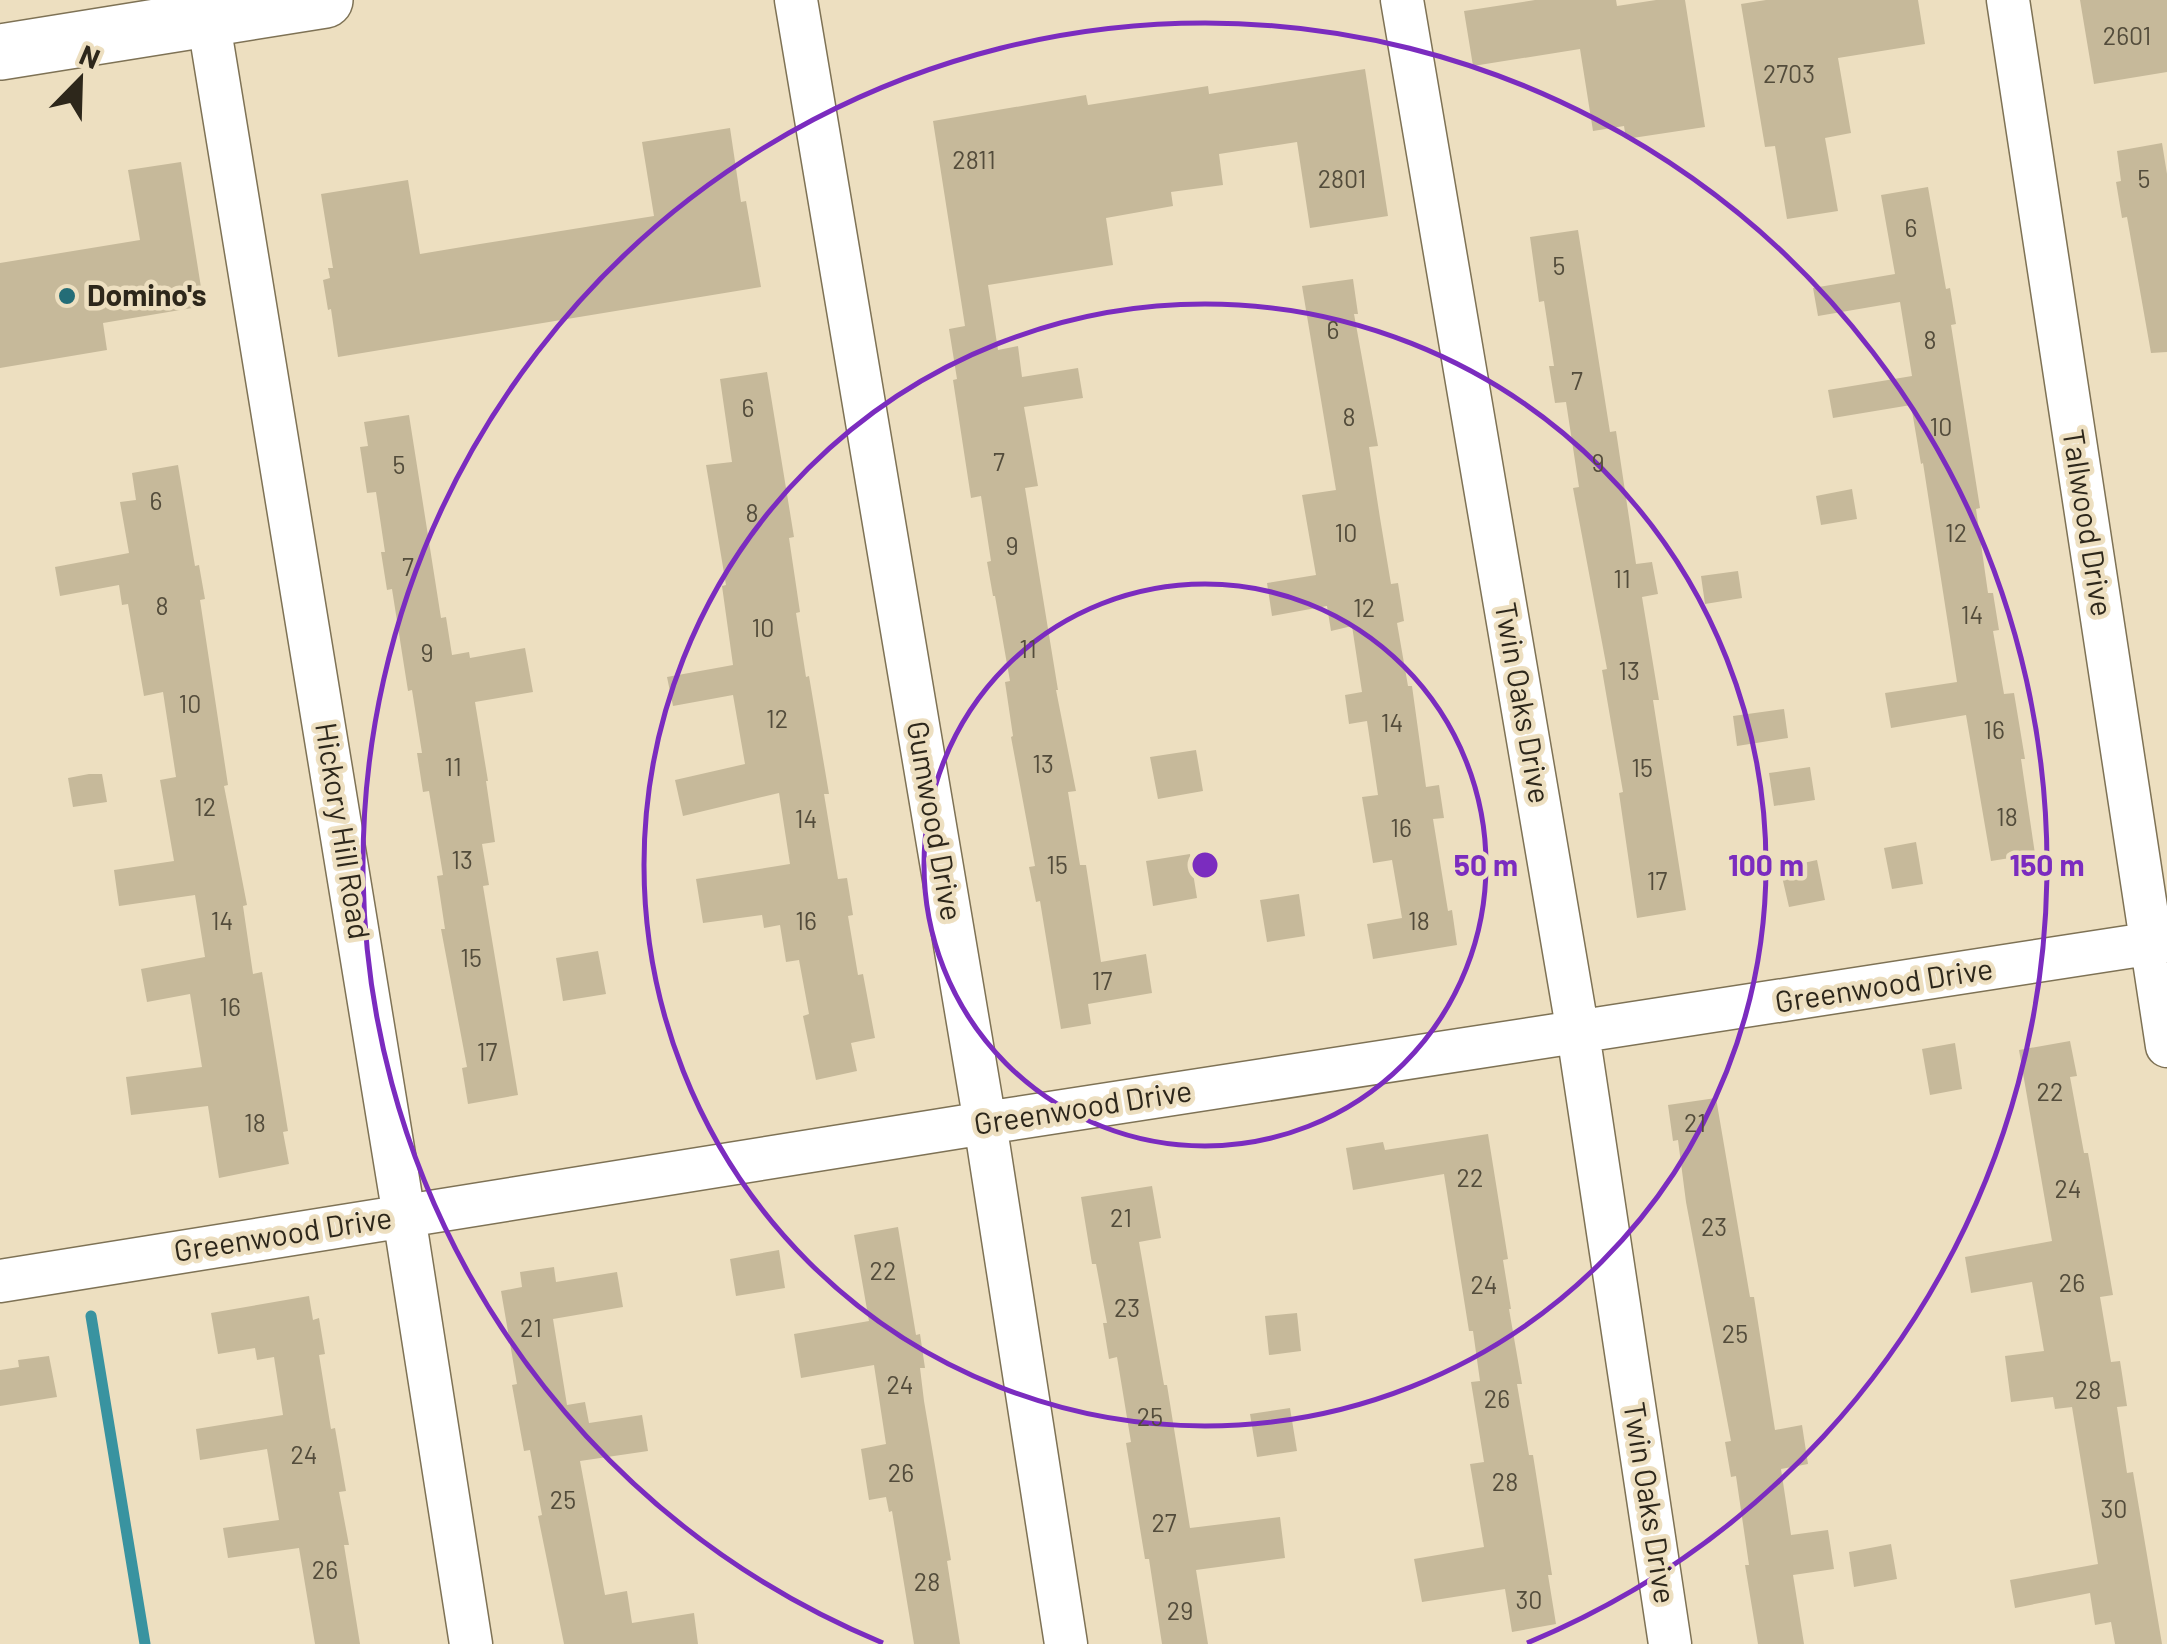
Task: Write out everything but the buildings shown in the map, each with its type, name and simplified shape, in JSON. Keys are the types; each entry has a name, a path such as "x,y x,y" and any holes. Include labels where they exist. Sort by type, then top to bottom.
{"highway":[{"path":"0,52 326,0"}],"street":[{"name":"Gumwood Drive","path":"796,0 985,1123 1066,1644"},
{"name":"Twin Oaks Drive","path":"1402,0 1578,1033 1670,1644"},
{"name":"Tallwood Drive","path":"2008,0 2159,942 2167,1046"},
{"name":"Hickory Hill Road","path":"208,18 471,1644"},
{"name":"Greenwood Drive","path":"0,1281 985,1123 2159,942"}],"waterway":[{"path":"91,1316 145,1644"}],"place":[{"name":"Domino's","path":"67,296"}]}
